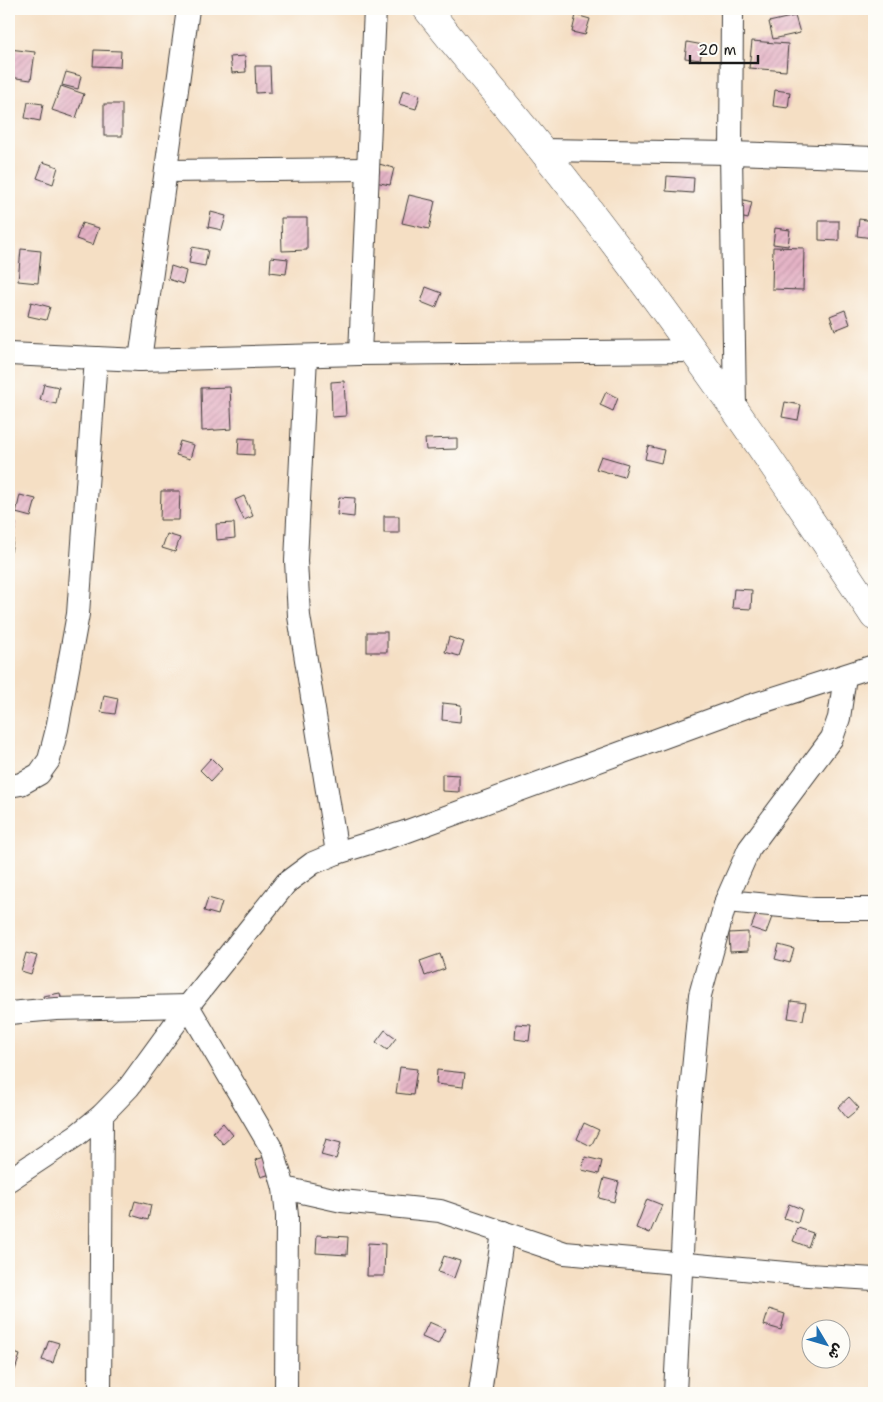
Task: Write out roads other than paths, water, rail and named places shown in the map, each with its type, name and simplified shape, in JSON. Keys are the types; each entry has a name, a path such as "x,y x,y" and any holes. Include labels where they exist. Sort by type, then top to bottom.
{"main road":[{"path":"427,9 542,150 642,280 735,408 874,616"}],"street":[{"path":"140,360 188,9"},
{"path":"360,354 375,9"},
{"path":"732,9 730,153 735,408"},
{"path":"542,150 730,153 874,158"},
{"path":"166,171 368,169"},
{"path":"9,354 140,360 360,354 693,351"},
{"path":"306,356 296,561 299,616 337,853"},
{"path":"9,786 21,784 39,774 49,760 57,729 78,614 96,358"},
{"path":"9,1180 102,1116 129,1087 188,1006 286,883 313,863 337,853 405,832 746,707 874,666"},
{"path":"674,1393 689,1113 700,995 726,901 749,849 832,738 840,718 844,676"},
{"path":"726,901 814,909 874,909"},
{"path":"9,1013 56,1009 188,1006"},
{"path":"188,1006 273,1152 284,1188 287,1216 286,1393"},
{"path":"100,1393 102,1116"},
{"path":"284,1188 342,1201 440,1211 565,1253 874,1279"},
{"path":"480,1393 503,1232"}]}
